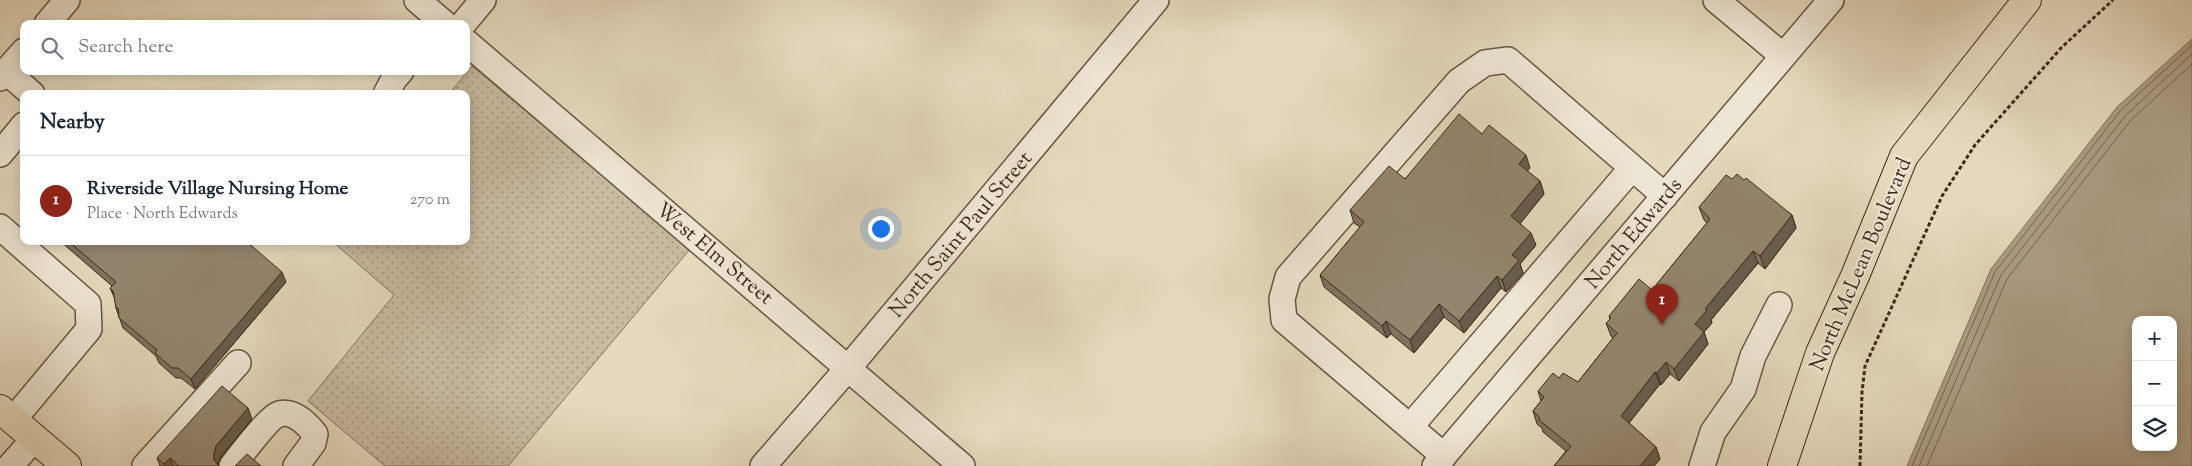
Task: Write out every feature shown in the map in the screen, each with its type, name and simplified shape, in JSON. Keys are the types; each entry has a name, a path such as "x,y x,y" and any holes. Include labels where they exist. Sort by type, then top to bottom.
{"main road":[{"name":"North McLean Boulevard","path":"1787,459 1820,353 1855,276 1904,156 2026,0"},
{"path":"6,414 67,466"}],"street":[{"path":"50,20 67,0"},
{"path":"417,0 440,20"},
{"path":"466,20 483,0"},
{"name":"North Saint Paul Street","path":"763,466 849,367 1156,0"},
{"path":"1716,0 1783,56"},
{"name":"North Edwards","path":"1440,461 1831,0"},
{"name":"West Elm Street","path":"470,45 849,367 962,466"},
{"path":"20,56 3,75 26,90"},
{"path":"1440,461 1410,427 1284,320 1282,299 1288,277 1459,81 1485,64 1508,60 1665,196"},
{"path":"389,90 398,75"},
{"path":"0,154 20,130"},
{"path":"1410,427 1632,168"},
{"path":"0,227 20,244"},
{"path":"6,414 89,329 88,304 21,245"},
{"path":"1702,466 1713,432 1743,389 1753,356 1779,306"},
{"path":"145,466 238,363"},
{"path":"232,466 270,421 278,414 286,414 297,417 308,425 315,434 313,443 296,466"},
{"path":"10,466 35,438"}],"path":[{"path":"1860,466 1862,392 1865,366 1942,196 1975,145 2062,48 2113,0"}],"shaded area":[{"path":"472,66 690,249 508,466 385,466 308,401 394,295 337,245 470,245 470,90 452,90 465,75 470,75"}],"water":[{"path":"2192,39 2192,466 1907,466 1991,269 2117,107"}],"building":[{"path":"1459,114 1482,134 1489,125 1526,155 1519,164 1540,181 1511,216 1531,233 1512,255 1519,260 1502,280 1497,276 1459,321 1439,304 1410,340 1386,321 1382,326 1320,275 1364,222 1350,210 1389,166 1405,179"},
{"path":"1737,174 1744,180 1746,178 1792,215 1760,256 1753,251 1705,309 1707,310 1695,324 1704,332 1674,369 1666,362 1657,373 1655,372 1621,416 1656,447 1640,466 1554,466 1571,446 1539,420 1540,418 1533,411 1544,397 1538,391 1553,373 1559,378 1563,373 1578,382 1617,333 1606,323 1611,318 1609,316 1639,279 1652,290 1710,219 1699,207 1726,175 1732,179"},
{"path":"73,245 251,245 282,272 191,379 178,368 172,368 155,353 157,350 119,318 113,291 110,288 116,282"},
{"path":"222,386 248,408 216,446 214,460 219,466 179,466 170,458 164,464 157,458"},
{"path":"247,454 261,466 235,466"}],"place":[{"name":"Riverside Village Nursing Home","path":"1662,325"}]}
